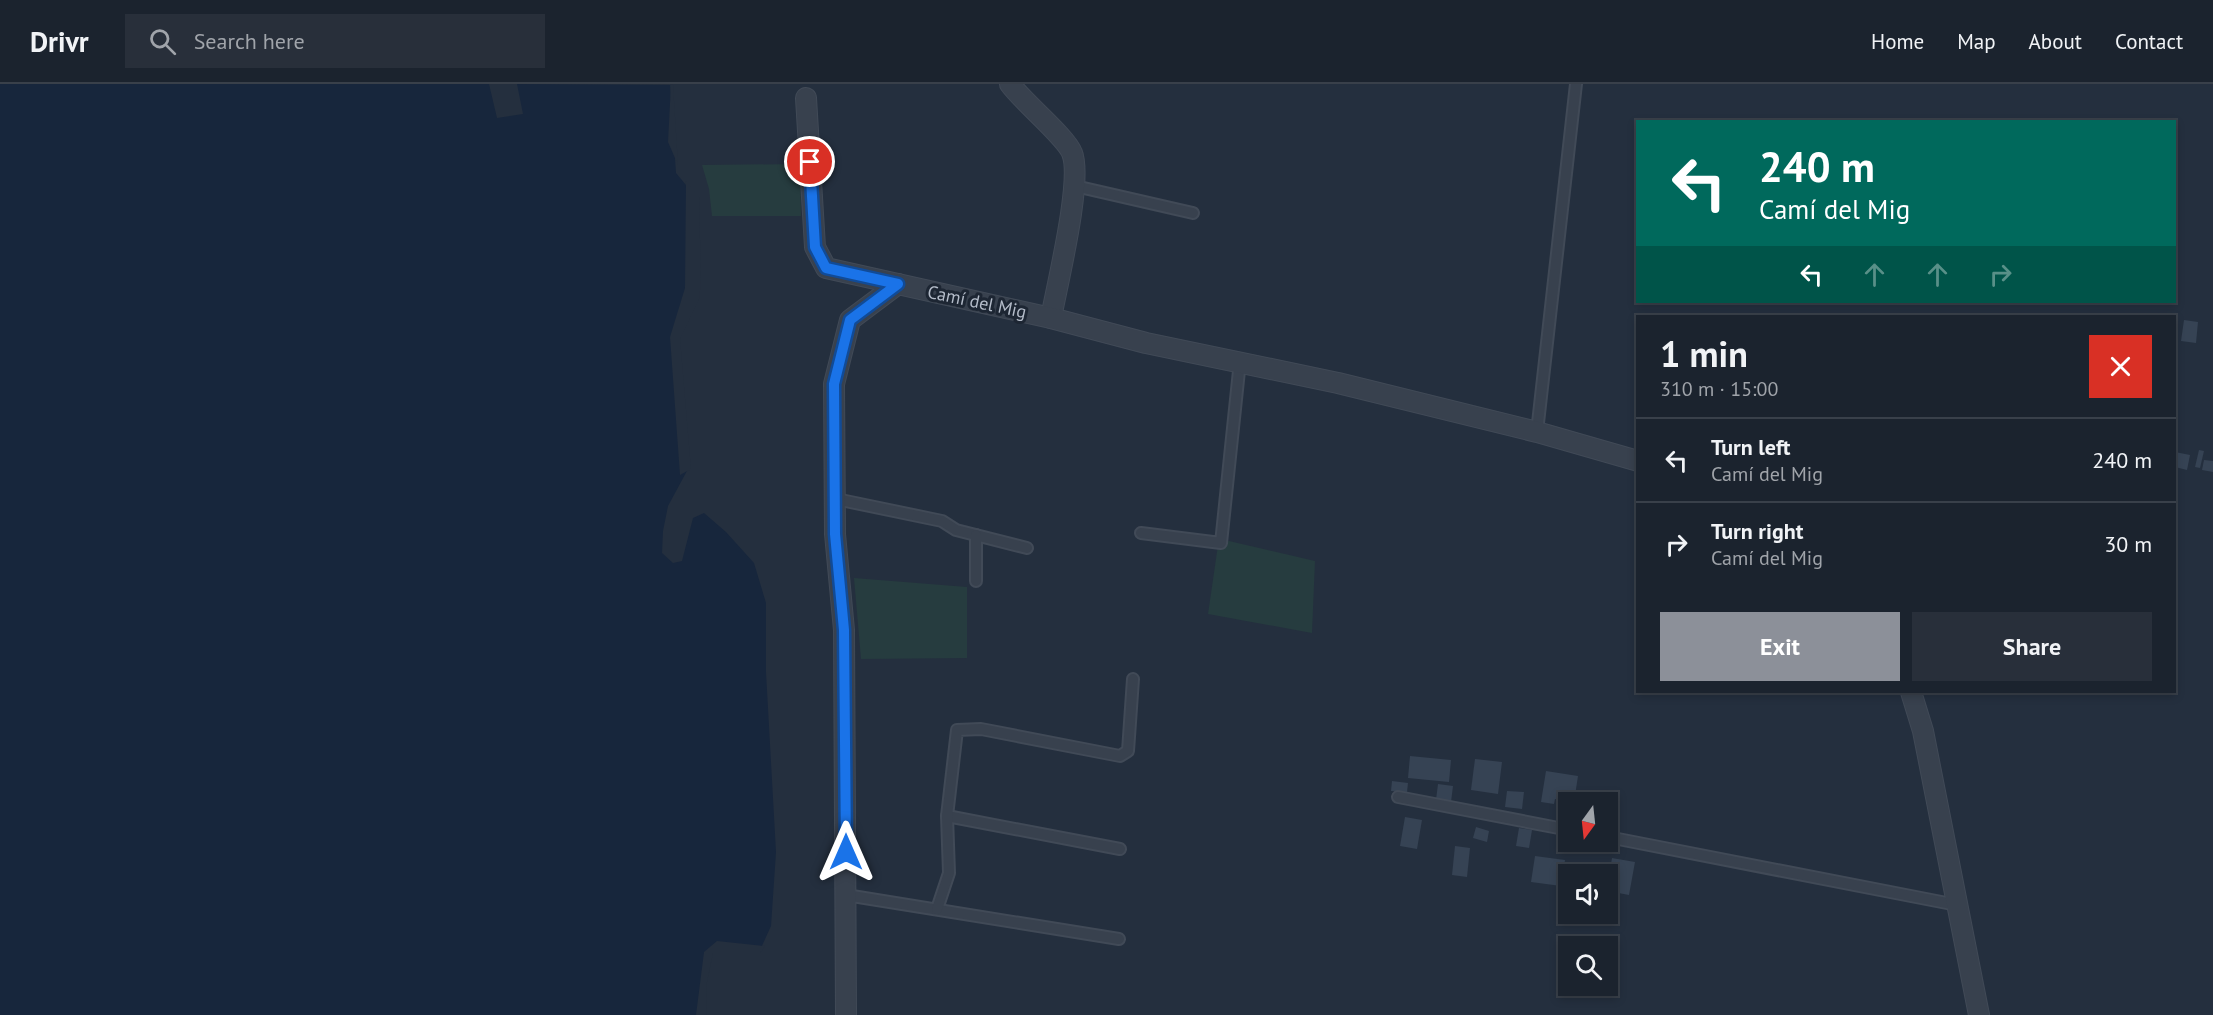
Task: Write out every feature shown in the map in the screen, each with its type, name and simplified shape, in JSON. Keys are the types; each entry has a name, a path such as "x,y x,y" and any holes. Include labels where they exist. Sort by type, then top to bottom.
{"street":[{"path":"1010,84 1022,100 1072,152 1075,186 1051,318"},
{"name":"Camí del Mig","path":"806,98 815,247 826,268 1051,318 1146,343 1240,361 1537,432 1636,460"},
{"path":"846,1015 844,630 835,534 834,384 850,320 898,284"},
{"path":"1911,693 1923,731 1979,1015"}],"lane":[{"path":"1537,432 1576,84"},
{"path":"1075,186 1193,213"},
{"path":"1141,533 1221,543 1240,361"},
{"path":"836,500 942,521 956,530 1027,548"},
{"path":"976,535 976,581"},
{"path":"937,909 949,873 946,816 957,730 981,729 1120,756 1128,751 1133,679"},
{"path":"1398,796 1558,828"},
{"path":"946,816 1120,849"},
{"path":"1618,839 1957,905"},
{"path":"846,895 1119,939"}],"green space":[{"path":"800,164 801,216 712,216 709,189 702,165"},
{"path":"1229,541 1315,561 1312,633 1208,614 1218,545"},
{"path":"854,578 967,587 967,658 861,659"}],"water":[{"path":"0,84 489,84 497,118 523,114 517,84 670,85 676,173 696,197 698,295 676,339 688,469 668,506 662,553 673,563 682,561 693,518 704,513 726,532 754,563 766,603 766,672 776,852 771,926 760,950 711,950 704,982 703,1015 0,1015"}],"pier":[{"path":"671,84 673,85 678,165 668,142"},
{"path":"686,181 699,197 701,281 699,299 680,339 691,469 680,475 670,337 685,288"},
{"path":"717,941 765,946 760,953 713,953 707,982 706,1015 696,1015 704,952"}],"building":[{"path":"2184,320 2198,322 2196,343 2181,341"},
{"path":"2199,450 2204,451 2200,468 2195,467"},
{"path":"2176,452 2190,455 2187,470 2176,467"},
{"path":"2204,460 2213,461 2213,472 2202,470"},
{"path":"1410,756 1451,760 1449,782 1408,778"},
{"path":"1475,759 1502,762 1498,794 1471,790"},
{"path":"1546,771 1578,776 1576,792 1558,792 1558,799 1555,799 1554,804 1541,802"},
{"path":"1392,781 1408,783 1407,792 1391,791"},
{"path":"1438,784 1453,786 1451,802 1436,800"},
{"path":"1507,791 1524,792 1522,809 1505,807"},
{"path":"1405,817 1422,820 1417,849 1400,846"},
{"path":"1476,827 1489,831 1487,842 1473,838"},
{"path":"1519,828 1532,830 1529,848 1516,846"},
{"path":"1455,846 1470,848 1467,877 1452,875"},
{"path":"1535,856 1565,860 1564,864 1558,864 1558,886 1531,882"},
{"path":"1612,858 1635,862 1629,895 1618,893 1618,864 1611,864"}],"route":[{"path":"810,162 815,247 826,268 898,284 850,320 840,351 834,384 835,534 844,630 846,852"}]}
